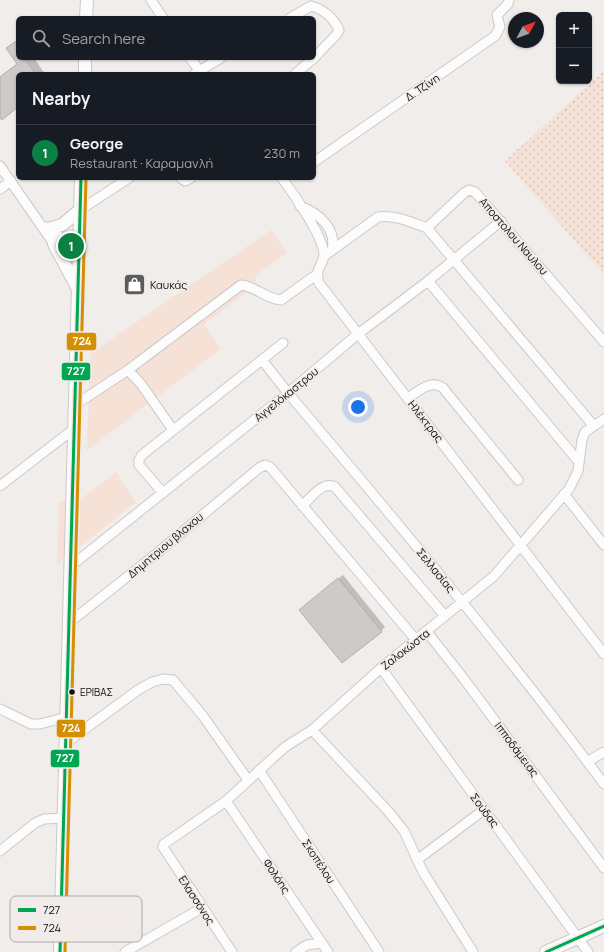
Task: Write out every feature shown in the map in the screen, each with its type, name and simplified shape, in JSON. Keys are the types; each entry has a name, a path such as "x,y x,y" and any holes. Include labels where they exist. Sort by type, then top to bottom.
{"main road":[{"path":"86,16 87,0"},
{"path":"85,60 85,72"},
{"path":"62,896 68,718 81,180"},
{"path":"44,227 62,226 80,210"},
{"path":"54,244 79,291"},
{"path":"546,952 604,926"},
{"path":"60,942 60,952"}],"street":[{"path":"151,0 162,16"},
{"name":"Δ. Τζίνη","path":"316,161 495,36 500,27 497,15 508,4 509,0"},
{"path":"294,16 311,6 318,8 328,15 337,25 339,30 337,34 316,56"},
{"path":"191,60 197,72"},
{"path":"200,72 218,60"},
{"path":"297,72 312,60"},
{"path":"0,166 44,227 54,244 70,252 80,251"},
{"path":"80,210 126,180"},
{"path":"287,180 300,206 322,242 324,256"},
{"path":"0,189 11,181"},
{"name":"Αποστολου Ναυλου","path":"427,228 464,193 469,190 475,192 604,342"},
{"path":"300,206 317,214 331,230 334,240 332,250"},
{"path":"75,405 128,370 241,285 246,285 274,300 281,300 316,275 324,256 378,217 384,216 408,221 427,228 593,425"},
{"name":"Αγγελόκαστρου","path":"71,566 288,393 358,334 428,281 501,221"},
{"path":"44,227 80,251"},
{"name":"Ηλέκτρας","path":"316,275 319,283 604,654"},
{"path":"428,281 579,462"},
{"path":"163,493 139,465 139,460 142,455 283,343"},
{"name":"Σελλασίας","path":"262,360 462,602 604,784"},
{"path":"128,370 141,384 173,430"},
{"path":"408,398 431,384 438,384 443,388 518,480"},
{"name":"Ζαλοκώστα","path":"163,847 171,838 226,801 285,747 312,730 381,668 427,632 500,570 564,494 570,489 578,472 582,440 585,432 593,425 604,419"},
{"path":"0,486 75,428"},
{"name":"Δημητριου βλαχου","path":"70,622 156,554 259,468 265,465 270,467 302,506"},
{"path":"416,640 302,506 325,485 330,485 335,488 445,616"},
{"path":"564,494 604,544"},
{"name":"Ιπποδάμειας","path":"427,632 464,679 604,868"},
{"name":"Σούδας","path":"381,668 588,952"},
{"path":"67,742 138,690 152,682 163,679 173,680 203,716 248,780"},
{"path":"0,710 31,724 40,724 68,718"},
{"path":"312,730 404,831 417,860 436,894 473,952"},
{"path":"587,762 604,752"},
{"name":"Σκοπέλου","path":"259,770 379,952"},
{"name":"Φολόης","path":"226,801 328,952"},
{"path":"417,860 485,809"},
{"path":"0,851 34,823 44,819 65,818"},
{"name":"Ελασσόνος","path":"163,847 232,952"},
{"path":"125,952 202,908"},
{"path":"296,952 307,945 322,943"}],"shaded area":[{"path":"604,71 604,274 505,161 590,84 592,84 592,82"},
{"path":"271,230 287,252 255,276 257,285 204,324 221,349 87,450 90,354"},
{"path":"116,472 136,502 57,565 59,502 78,501"}],"building":[{"path":"16,41 16,60 26,60 34,72 16,72 16,109 2,120 0,118 0,77 17,64 6,48"},
{"path":"338,578 382,632 342,663 299,610"}],"transit line":[{"name":"727","path":"62,896 81,180"},
{"name":"724","path":"67,896 86,180"},
{"name":"727","path":"546,952 604,926"},
{"name":"727","path":"60,942 60,952"},
{"name":"724","path":"65,942 65,952"}],"place":[{"name":"George","path":"71,246"},
{"name":"Καυκάς","path":"135,284"},
{"name":"ΕΡΙΒΑΣ","path":"72,692"}]}
